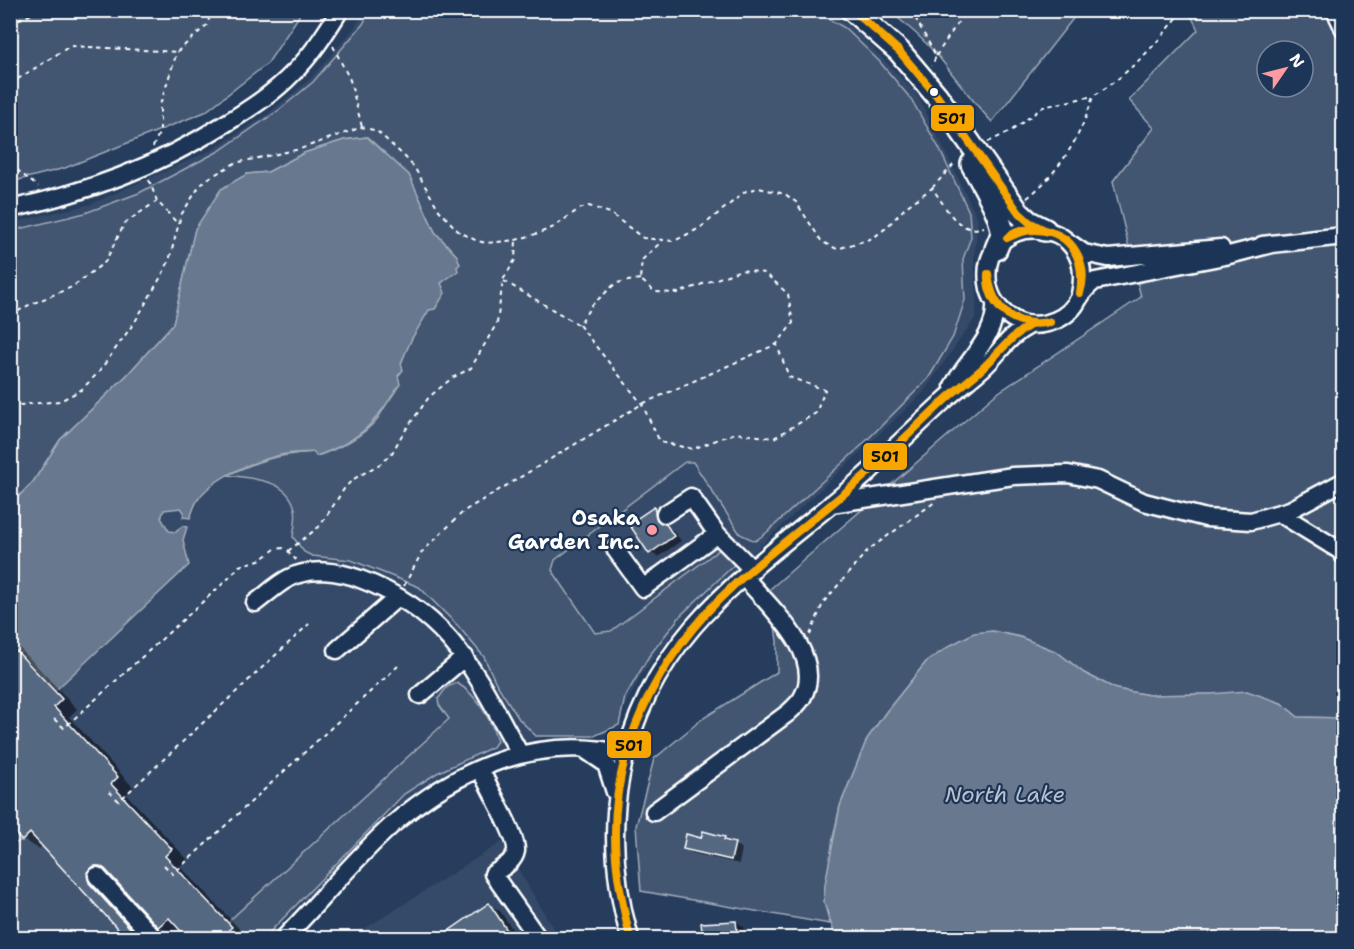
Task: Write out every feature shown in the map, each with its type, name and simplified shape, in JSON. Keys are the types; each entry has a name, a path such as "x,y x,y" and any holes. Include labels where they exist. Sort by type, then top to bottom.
{"main road":[{"path":"852,10 899,51 926,83 958,123 1024,218 1046,230"},
{"path":"926,83 958,136 995,211 1002,230 996,249"}],"street":[{"path":"10,209 54,200 111,182 171,156 197,141 267,96 294,73 340,10"},
{"path":"1335,10 1344,29"},
{"path":"1272,244 1214,258 1104,278 1087,286 1074,305 1060,318 1043,324 1030,325 1010,317 995,303 989,290 987,276 989,262 1005,239 1018,232 1031,229 1046,230 1059,235 1084,253 1108,258 1344,236"},
{"path":"1070,243 1082,267 1083,281 1080,294"},
{"path":"946,399 959,375 991,329 995,303"},
{"path":"630,939 620,900 616,867 617,800 625,754 636,723 651,688 670,656 693,627 748,573 867,473 985,366 1008,339 1030,325"},
{"path":"830,504 1013,476 1068,474 1098,480 1144,502 1206,518 1251,521 1290,510 1344,481"},
{"path":"654,812 788,713 802,699 808,685 808,669 803,652 691,497 665,514"},
{"path":"1279,513 1339,550 1344,556"},
{"path":"615,549 643,588 717,534"},
{"path":"255,603 288,578 319,571 346,574 385,589 421,611 446,634 465,657 520,754"},
{"path":"337,650 398,597"},
{"path":"420,695 465,657"},
{"path":"284,939 390,827 445,786 480,769 520,754 541,750 581,747 625,754"},
{"path":"581,747 606,764 617,800"},
{"path":"480,769 516,843 514,857 506,866 493,874 538,939"},
{"path":"97,876 154,939"}],"path":[{"path":"10,23 42,10"},
{"path":"178,224 157,201 144,167 160,131 160,105 177,52 207,25 212,10"},
{"path":"911,10 936,56"},
{"path":"926,83 936,56 966,10"},
{"path":"984,145 1011,131 1043,107 1093,96 1107,87 1173,24 1183,10"},
{"path":"326,32 350,80 362,126"},
{"path":"10,84 70,46 177,52"},
{"path":"1024,200 1041,187 1066,155 1088,114 1093,96"},
{"path":"10,406 60,401 81,390 99,372 136,320 169,261 178,224 187,204 199,187 215,173 235,163 300,149 362,126 377,130 405,157 414,167 438,210 458,231 477,241 488,243 516,240 554,226 579,209 589,206 610,213 644,238 674,242 699,228 746,190 759,188 785,194 796,202 822,242 837,249 873,238 906,207 932,188 956,161"},
{"path":"10,164 54,200"},
{"path":"932,188 958,223 976,230 986,227"},
{"path":"10,316 27,306 72,287 105,262 125,224 157,201"},
{"path":"288,551 320,526 352,480 380,464 392,453 429,397 452,378 471,368 497,323 503,280 515,260 516,240"},
{"path":"640,279 642,260 662,241"},
{"path":"398,597 423,552 464,511 642,404 777,344 793,323 788,294 765,273 741,270 678,293 655,292 640,279"},
{"path":"579,325 591,306 616,283 640,279"},
{"path":"503,280 579,325 642,404 660,442 693,449 735,433 774,438 816,413 825,390 789,377 777,344"},
{"path":"803,652 823,603 868,550 959,485"},
{"path":"54,719 64,728 239,567 262,559 276,549 283,548 298,563 302,574"},
{"path":"109,792 119,801 309,624"},
{"path":"164,865 173,874 398,666"}],"shaded area":[{"path":"11,10 300,11 268,63 205,112 65,168 11,182"},
{"path":"365,11 826,11 857,31 918,96 978,219 974,259 976,317 922,394 687,615 642,674 610,734 564,732 495,749 451,769 396,806 267,938 11,938 10,223 91,204 212,150 268,114 310,79 353,30"},
{"path":"370,11 815,11 845,28 879,61 911,99 939,148 969,212 971,237 963,259 965,300 953,337 928,379 861,446 765,534 755,541 740,534 693,462 685,462 555,560 552,570 595,633 611,631 720,549 734,565 681,615 649,656 625,697 619,725 594,736 536,736 519,719 496,683 484,657 458,626 419,587 351,560 312,556 304,552 293,537 295,509 285,492 268,482 228,475 260,461 280,456 314,452 317,456 333,450 366,431 384,409 407,347 440,284 454,270 457,256 435,232 409,175 367,137 344,140 304,153 268,172 247,174 195,229 173,324 127,375 60,440 33,482 11,504 11,231 85,213 139,193 219,151 279,110 313,82 363,24"},
{"path":"889,11 1079,11 992,122 938,56"},
{"path":"1189,11 1343,11 1343,718 1298,717 1281,703 1211,694 1149,695 1116,689 1084,673 1057,652 1020,637 992,631 926,662 867,739 840,806 833,838 824,902 830,924 641,891 636,826 654,759 702,719 777,672 777,641 770,589 996,394 1141,297 1113,181 1154,128 1129,100 1198,30"},
{"path":"457,683 471,694 487,716 497,741 493,747 437,773 404,794 264,938 222,938 231,919 449,719 439,705 438,699 447,687"},
{"path":"30,833 127,938 11,938 10,839 17,843"},
{"path":"502,842 559,938 350,938"}],"water":[{"path":"367,137 409,175 435,232 457,256 460,264 457,267 458,271 441,283 445,293 435,309 429,310 412,338 401,363 403,370 398,376 400,384 375,420 345,444 316,456 314,452 281,455 233,472 203,493 190,518 183,517 184,512 181,508 164,510 161,518 169,531 176,532 182,526 187,527 183,540 189,565 56,690 11,641 11,504 33,482 60,440 127,375 173,324 195,229 221,189 247,174 268,172 304,153 344,140"},
{"name":"North Lake","path":"992,631 1020,637 1057,652 1084,673 1116,689 1149,695 1247,691 1281,703 1298,717 1343,718 1344,930 1336,938 836,938 824,902 825,884 840,806 867,739 926,662 974,633"}],"building":[{"name":"Osaka Garden Inc.","path":"654,507 657,520 666,524 674,536 649,554 629,524"},
{"path":"10,644 62,699 54,707 118,777 111,784 172,849 165,856 232,927 219,939 188,939 169,918 158,927 105,869 94,866 87,872 89,883 140,939 127,939 30,833 22,841 10,829"},
{"path":"703,831 725,837 724,840 735,843 731,860 683,849 686,834 701,838"},
{"path":"489,903 513,939 437,939"},
{"path":"736,921 738,939 703,939 701,923"}],"transit line":[{"name":"501","path":"853,10 899,51 937,96 1019,213 1029,222 1045,230"},
{"name":"501","path":"1007,238 1028,229 1050,232"},
{"name":"501","path":"1007,238 1028,230 1050,232"},
{"name":"501","path":"1050,232 1067,241 1078,256 1082,274 1080,293"},
{"name":"501","path":"1050,232 1067,242 1077,256 1081,274 1080,293"},
{"name":"501","path":"988,274 994,298 1007,314 1026,322 1050,322"},
{"name":"501","path":"988,274 992,297 1006,314 1027,323 1050,322"},
{"name":"501","path":"630,938 617,868 615,819 620,780 629,743 643,708 661,674 682,642 734,585 853,486 945,400 983,368 1011,339 1030,325"}],"place":[{"name":"Osaka Garden Inc.","path":"652,530"}]}
